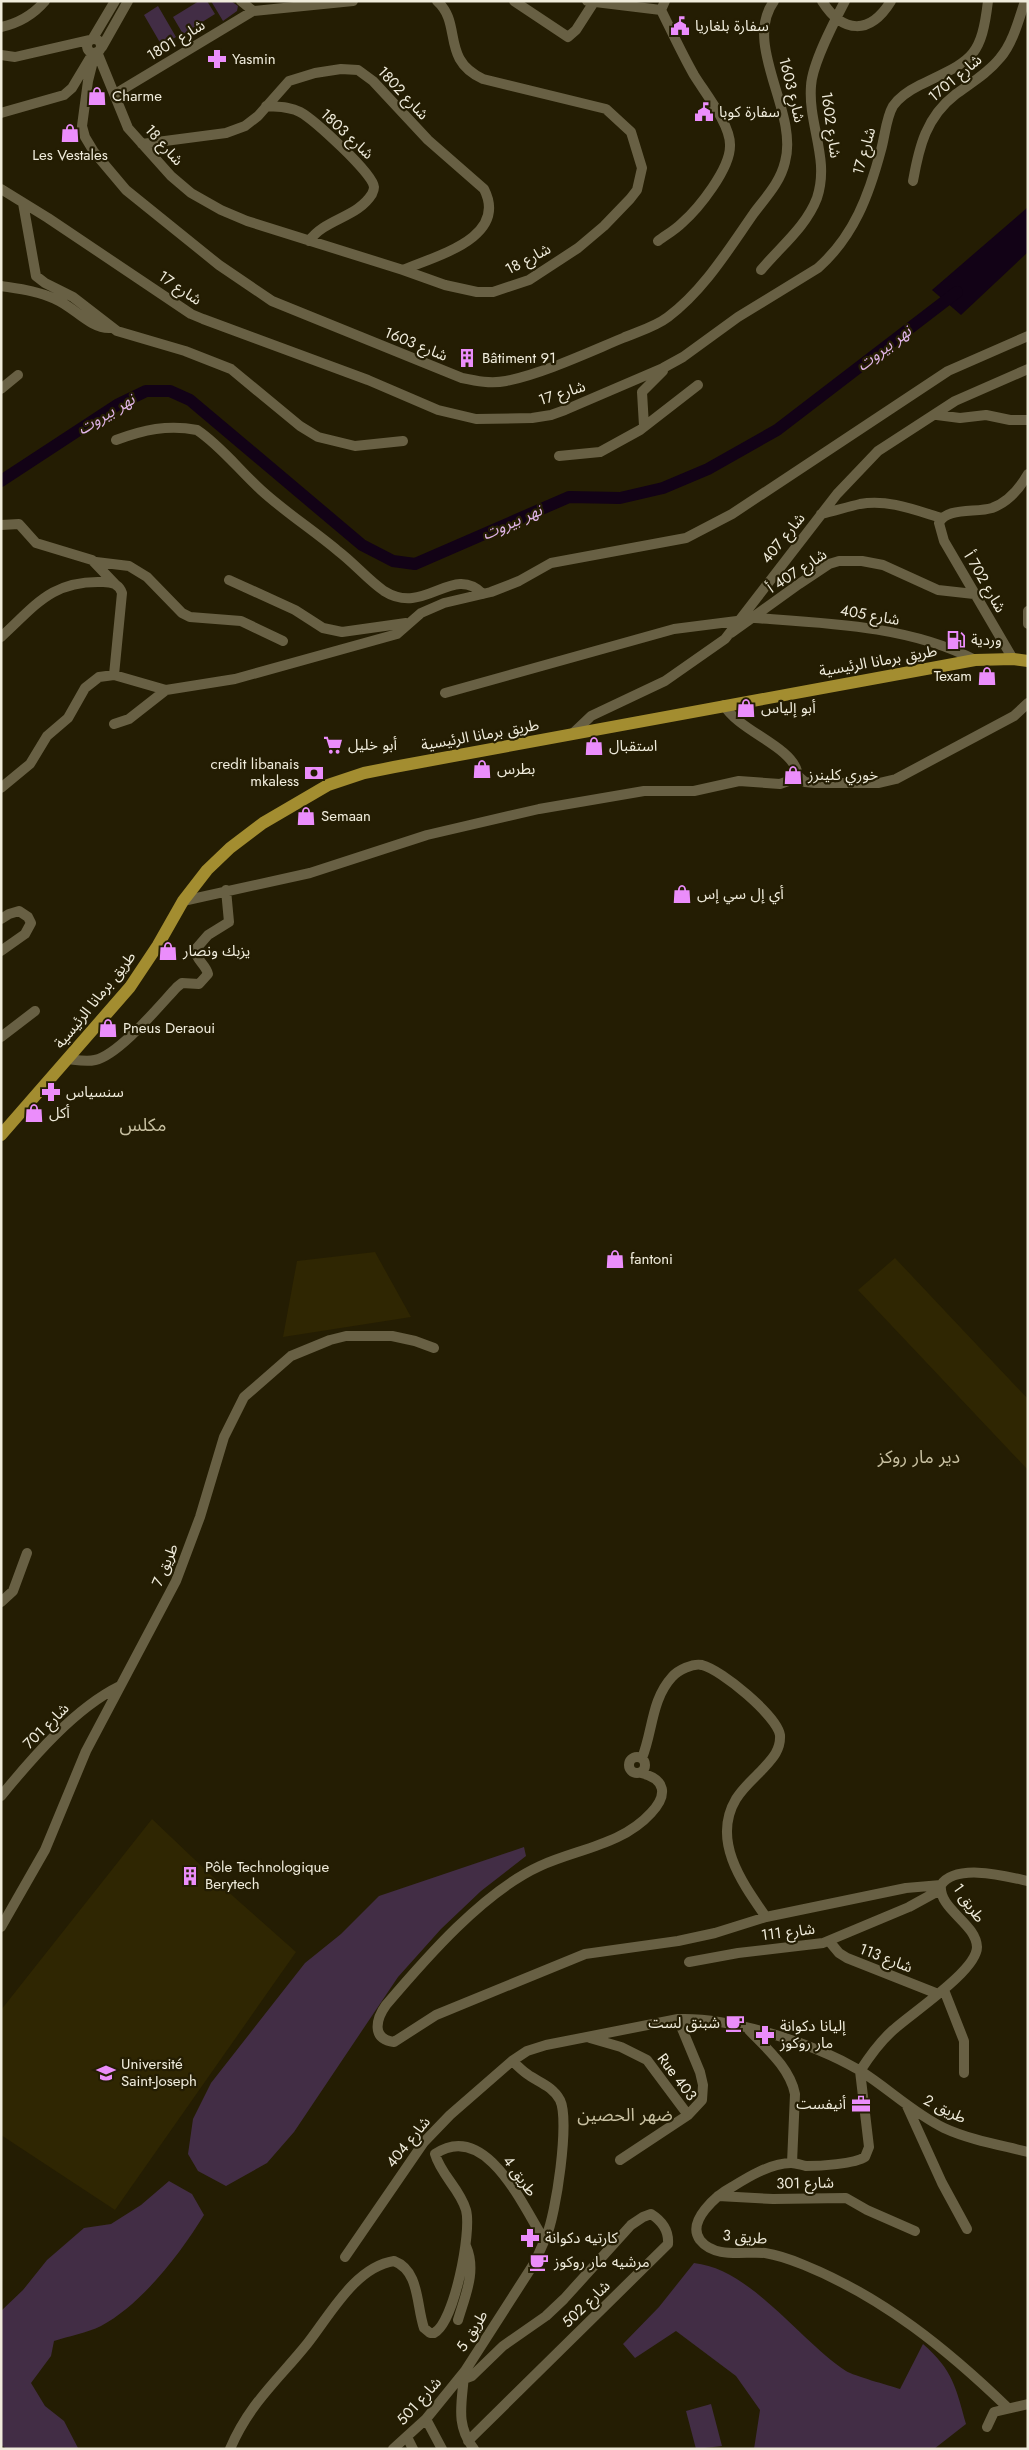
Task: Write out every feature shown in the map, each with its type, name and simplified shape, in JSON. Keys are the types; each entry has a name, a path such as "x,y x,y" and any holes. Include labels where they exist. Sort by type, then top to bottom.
{"main road":[{"name":"طريق برمانا الرئيسية","path":"1,1135 130,987 158,945 183,901 207,870 230,848 271,818 328,785 364,773 975,660 1013,659 1028,661"},
{"path":"1,1123 36,1087 54,1074"}],"street":[{"path":"1,27 35,13 45,1"},
{"path":"1,55 15,57 91,39 115,1"},
{"path":"1,113 64,95 72,88 128,1"},
{"path":"241,1 253,11 353,1"},
{"name":"شارع 18","path":"91,39 87,47 97,51 128,128 171,176 205,201 236,217 464,291 493,292 529,280 578,248 604,226 637,190 642,168 631,132 606,109 483,79 468,71 459,61 445,11 437,1"},
{"path":"514,1 568,37 576,30 591,2 663,6 694,74 728,133 730,148 722,171 696,208 682,224 658,241"},
{"name":"شارع 1603","path":"97,51 88,81 82,126 89,145 126,190 248,287 290,309 462,378 478,382 505,382 608,344 666,319 694,294 770,194 786,162 788,145 786,119 776,89 765,40 765,19 774,1"},
{"path":"822,1 836,19 850,26 873,23 884,13 890,1"},
{"name":"شارع 1602","path":"761,270 796,232 809,215 816,199 822,177 822,156 810,85 815,68 845,1"},
{"name":"شارع 17","path":"1,189 191,314 288,352 368,380 450,414 485,419 532,418 551,415 663,368 690,352 738,317 818,268 838,249 862,210 894,106 906,93 970,58 982,38 988,1"},
{"name":"شارع 1701","path":"913,182 922,140 931,120 945,104 992,67 1002,55 1025,1"},
{"name":"شارع 1801","path":"115,94 253,11"},
{"name":"شارع 1802","path":"142,144 226,133 245,126 258,116 283,87 294,79 341,69 358,70 373,81 428,140 484,189 488,197 488,219 472,239 403,270"},
{"name":"شارع 1803","path":"266,106 288,108 302,113 355,160 374,186 372,193 358,209 325,225 309,241"},
{"path":"22,203 36,276 45,284 73,297 113,327 231,369 300,426 326,440 355,446 403,441"},
{"path":"1,286 43,294 58,300 93,323 103,327 113,327"},
{"path":"1,788 30,764 48,736 68,718 85,688 99,677 114,675 166,690 235,679 397,634 418,614 444,603 483,594 519,581 558,561 620,552 693,535 737,510 948,371 1028,336"},
{"path":"644,426 642,392 647,385 662,374 663,368"},
{"name":"شارع 407","path":"571,735 584,721 599,711 675,676 730,634 737,621 836,494 878,451 961,398 1028,369"},
{"path":"1,389 18,375"},
{"path":"559,456 600,452 644,426 698,385"},
{"path":"937,415 960,418 986,415 1010,420 1028,420"},
{"path":"116,440 159,428 197,430 261,490 384,590 408,599 426,596 452,585 463,583 471,584 483,594"},
{"path":"821,514 860,504 881,503 908,508 941,518 946,514 976,512 993,508 1015,492 1028,474"},
{"name":"شارع 702 أ","path":"941,518 940,530 974,594 1013,659"},
{"path":"1,525 18,524 36,543 81,555 96,562 130,566 147,577 182,613 190,617 241,621 283,641"},
{"name":"شارع 407 أ","path":"730,634 755,618 799,584 839,561 862,561 883,565 938,590 974,594"},
{"path":"96,562 115,584 121,588 122,598 114,675"},
{"path":"228,580 246,590 295,610 323,628 342,632 407,623"},
{"path":"1,637 60,587 99,582 115,584"},
{"path":"1028,611 1028,624"},
{"name":"شارع 405","path":"755,618 822,622 879,631 946,646 975,660"},
{"path":"445,692 674,629 737,621"},
{"path":"114,724 129,719 166,690"},
{"path":"724,705 731,716 774,746 793,763 797,775 805,782 815,783 886,782 1014,716 1028,703"},
{"path":"183,901 310,873 427,835 539,809 644,791 694,791 739,781 786,783 797,775"},
{"path":"68,1059 97,1060 108,1054 144,1023 182,983 199,984 208,974 195,950 208,935 229,922 226,890"},
{"path":"1,919 14,912 19,912 28,917 30,923 25,934 1,951"},
{"path":"1,1036 35,1011"},
{"name":"طريق 7","path":"1,1927 45,1850 86,1750 176,1580 200,1517 224,1437 244,1397 291,1356 330,1340 346,1336 392,1336 415,1341 434,1348"},
{"path":"1,1602 13,1591 27,1553"},
{"path":"766,1917 738,1875 731,1859 728,1842 731,1812 736,1800 776,1754 780,1744 779,1732 772,1719 752,1699 718,1673 702,1665 690,1666 672,1676 655,1704 642,1758 634,1757 629,1763 634,1773 641,1773 658,1779 662,1784 660,1802 652,1812 626,1834 540,1866 491,1898 468,1916 386,2005 379,2015 377,2025 379,2036 394,2042 436,2015 585,1954 715,1934 766,1917 906,1888 941,1888"},
{"name":"شارع 701","path":"1,1796 16,1777 77,1716 98,1698 120,1686"},
{"name":"طريق 1","path":"860,2071 891,2032 941,1992 970,1964 977,1948 975,1937 947,1903 941,1888 948,1877 968,1873 993,1874 1028,1881"},
{"name":"شارع 111","path":"689,1962 738,1953 809,1946 829,1941 916,1904 941,1888"},
{"name":"شارع 113","path":"829,1941 838,1953 846,1958 941,1992"},
{"path":"941,1992 964,2041 964,2073"},
{"path":"512,2061 536,2047 678,2019 702,2018 804,2045 860,2071"},
{"path":"620,2160 688,2115 702,2100 703,2085 700,2072 678,2019"},
{"path":"748,2029 782,2066 793,2085 795,2094 792,2163"},
{"name":"Rue 403","path":"586,2037 620,2046 647,2060 688,2115"},
{"name":"طريق 4","path":"230,2449 240,2427 255,2402 302,2350 342,2298 374,2267 394,2261 406,2267 412,2275 424,2328 430,2333 439,2331 451,2305 461,2272 466,2246 466,2211 457,2192 439,2168 435,2154 444,2148 457,2145 476,2149 487,2157 516,2194 543,2238 546,2237 556,2204 564,2127 563,2110 560,2100 551,2088 529,2076 512,2061"},
{"name":"شارع 404","path":"346,2257 424,2142 455,2110 512,2061"},
{"name":"طريق 2","path":"860,2071 907,2105 946,2129 1028,2152"},
{"name":"طريق 3","path":"860,2071 868,2124 868,2155 856,2160 813,2166 792,2163 768,2169 730,2187 718,2196 703,2214 696,2227 701,2240 708,2246 726,2252 776,2256 813,2269 858,2290 909,2322 1008,2408"},
{"path":"907,2105 942,2183 967,2229"},
{"name":"شارع 301","path":"718,2196 773,2199 846,2198 867,2210 915,2231"},
{"name":"شارع 502","path":"464,2375 479,2371 504,2346 540,2321 558,2305 631,2225 643,2217 652,2214 660,2220 668,2239 668,2244 471,2445"},
{"name":"طريق 5","path":"471,2445 460,2421 464,2375 535,2262 546,2237"},
{"path":"458,2320 470,2278 471,2259 466,2246"},
{"name":"شارع 501","path":"393,2449 426,2420 464,2375"},
{"path":"987,2427 994,2412 1028,2404"},
{"path":"426,2420 442,2449"},
{"path":"407,2437 413,2449"}],"shaded area":[{"path":"199,1 207,1 215,14 183,34 173,17"},
{"path":"211,1 231,1 238,6 237,11 223,21"},
{"path":"158,6 176,37 162,46 144,15"},
{"path":"1028,207 1028,252 961,315 932,290"},
{"path":"375,1252 411,1317 283,1337 297,1261"},
{"path":"895,1258 1028,1399 1028,1470 858,1290"},
{"name":"Université Saint-Joseph","path":"152,1819 234,1897 296,1952 115,2210 1,2135 1,2010"},
{"path":"524,1847 526,1856 481,1891 441,1929 398,1977 294,2132 267,2163 226,2186 198,2171 188,2154 193,2119 211,2083 305,1963 341,1934 379,1896"},
{"path":"169,2181 192,2194 204,2215 184,2246 159,2277 116,2317 84,2333 54,2341 51,2356 31,2383 45,2406 64,2421 78,2448 7,2449 1,2445 1,2311 23,2290 47,2260 84,2228 111,2224 141,2205"},
{"path":"694,2263 715,2268 735,2278 774,2308 828,2358 846,2371 856,2375 900,2389 923,2344 941,2362 952,2380 966,2424 934,2449 754,2449 760,2410 736,2376 676,2331 635,2358 623,2344 659,2307"},
{"path":"711,2404 722,2446 696,2449 686,2411"}],"waterway":[{"name":"نهر بيروت","path":"1,481 117,405 146,391 170,391 190,400 362,545 393,561 415,564 569,497 620,498 663,488 708,469 777,430 957,292"}],"place":[{"name":"سفارة بلغاريا","path":"680,26"},
{"name":"Yasmin","path":"217,59"},
{"name":"Charme","path":"97,96"},
{"name":"سفارة كوبا","path":"704,112"},
{"name":"Les Vestales","path":"70,133"},
{"name":"Bâtiment 91","path":"467,358"},
{"name":"وردية","path":"956,640"},
{"name":"Texam","path":"987,676"},
{"name":"أبو إلياس","path":"746,708"},
{"name":"أبو خليل","path":"333,745"},
{"name":"استقبال","path":"594,746"},
{"name":"بطرس","path":"482,769"},
{"name":"credit libanais mkaless","path":"314,773"},
{"name":"خوري كلينرز","path":"793,775"},
{"name":"Semaan","path":"306,816"},
{"name":"أي إل سي إس","path":"682,894"},
{"name":"يزبك ونصار","path":"168,951"},
{"name":"Pneus Deraoui","path":"108,1028"},
{"name":"سنسياس","path":"51,1092"},
{"name":"أكل","path":"34,1113"},
{"name":"fantoni","path":"615,1259"},
{"name":"Pôle Technologique Berytech","path":"190,1876"},
{"name":"شبنق لست","path":"735,2023"},
{"name":"إليانا دكوانة مار روكوز","path":"765,2035"},
{"name":"Université Saint-Joseph","path":"106,2073"},
{"name":"أنيفست","path":"861,2104"},
{"name":"كارتيه دكوانة","path":"530,2238"},
{"name":"مرشيه مار روكوز","path":"539,2262"}],"district":[{"name":"مكلس","path":"143,1125"},
{"name":"دير مار روكز","path":"919,1457"},
{"name":"ضهر الحصين","path":"625,2115"}]}
